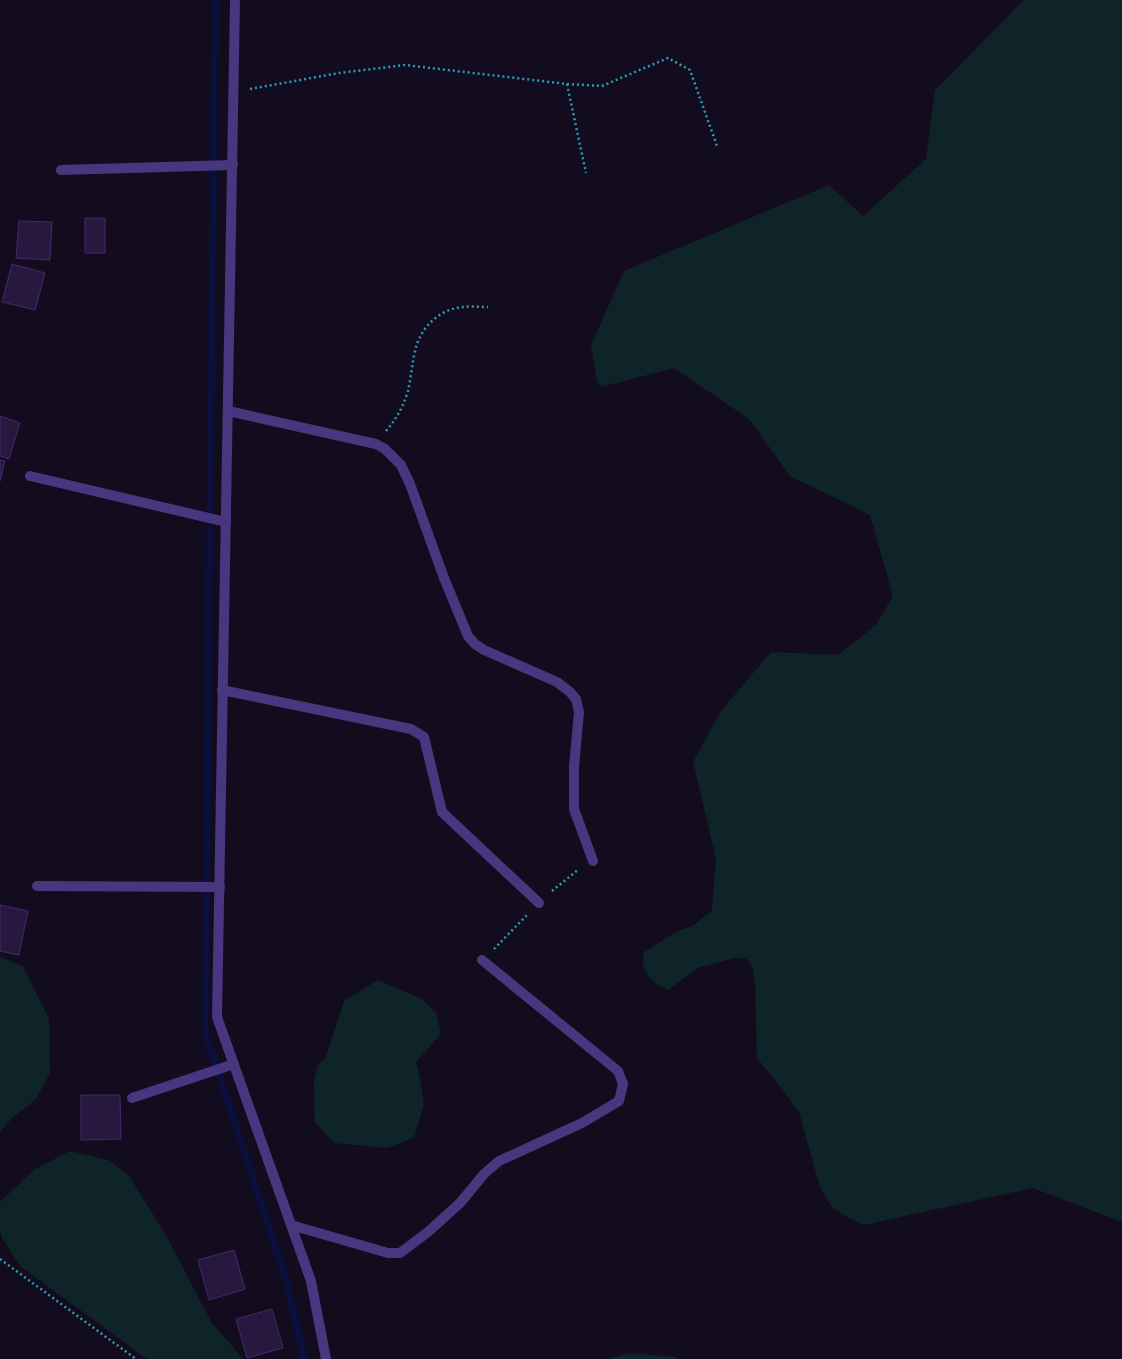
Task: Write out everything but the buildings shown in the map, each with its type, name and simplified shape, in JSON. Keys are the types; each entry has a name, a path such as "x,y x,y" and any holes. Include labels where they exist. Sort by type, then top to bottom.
{"street":[{"path":"235,0 217,1017 310,1281 326,1359"},
{"path":"60,170 232,165"},
{"path":"228,411 376,444 394,456 401,465 410,484 444,578 468,636 475,644 484,650 557,682 570,692 576,699 579,712 574,766 574,809 593,861"},
{"path":"30,476 226,522"},
{"path":"222,690 412,728 424,737 442,812 539,903"},
{"path":"37,886 220,887"},
{"path":"291,1225 388,1253 400,1252 428,1232 460,1202 484,1174 499,1161 582,1123 619,1101 623,1084 618,1071 482,960"},
{"path":"132,1098 234,1064"}],"path":[{"path":"234,92 339,73 405,66 567,84 602,86 668,58 690,70 717,146"},
{"path":"567,84 586,173"},
{"path":"376,444 397,417 403,404 408,390 418,339 424,329 441,313 462,307 488,308"},
{"path":"0,1259 136,1359"}],"green space":[{"path":"1024,0 1122,0 1122,1222 1033,1188 864,1225 847,1217 831,1206 820,1187 799,1112 757,1058 755,981 753,969 747,959 734,958 698,968 668,990 660,986 649,977 644,969 643,962 644,952 676,932 694,925 712,910 716,858 693,762 721,711 771,652 838,655 876,625 893,596 870,515 790,476 749,419 674,368 601,387 597,381 591,345 624,271 829,185 863,216 926,159 935,90"},
{"path":"0,957 23,966 49,1019 50,1073 36,1099 12,1118 0,1132"},
{"path":"378,980 422,999 436,1013 441,1034 416,1062 424,1104 414,1138 387,1148 334,1143 315,1122 314,1080 318,1064 325,1059 344,1001"},
{"path":"70,1151 109,1160 129,1176 167,1237 212,1323 243,1359 147,1359 20,1266 2,1238 0,1230 0,1202 35,1169"},
{"path":"629,1353 676,1357 678,1359 608,1359"}],"waterway":[{"path":"215,0 205,1032 286,1279 304,1359"}]}
